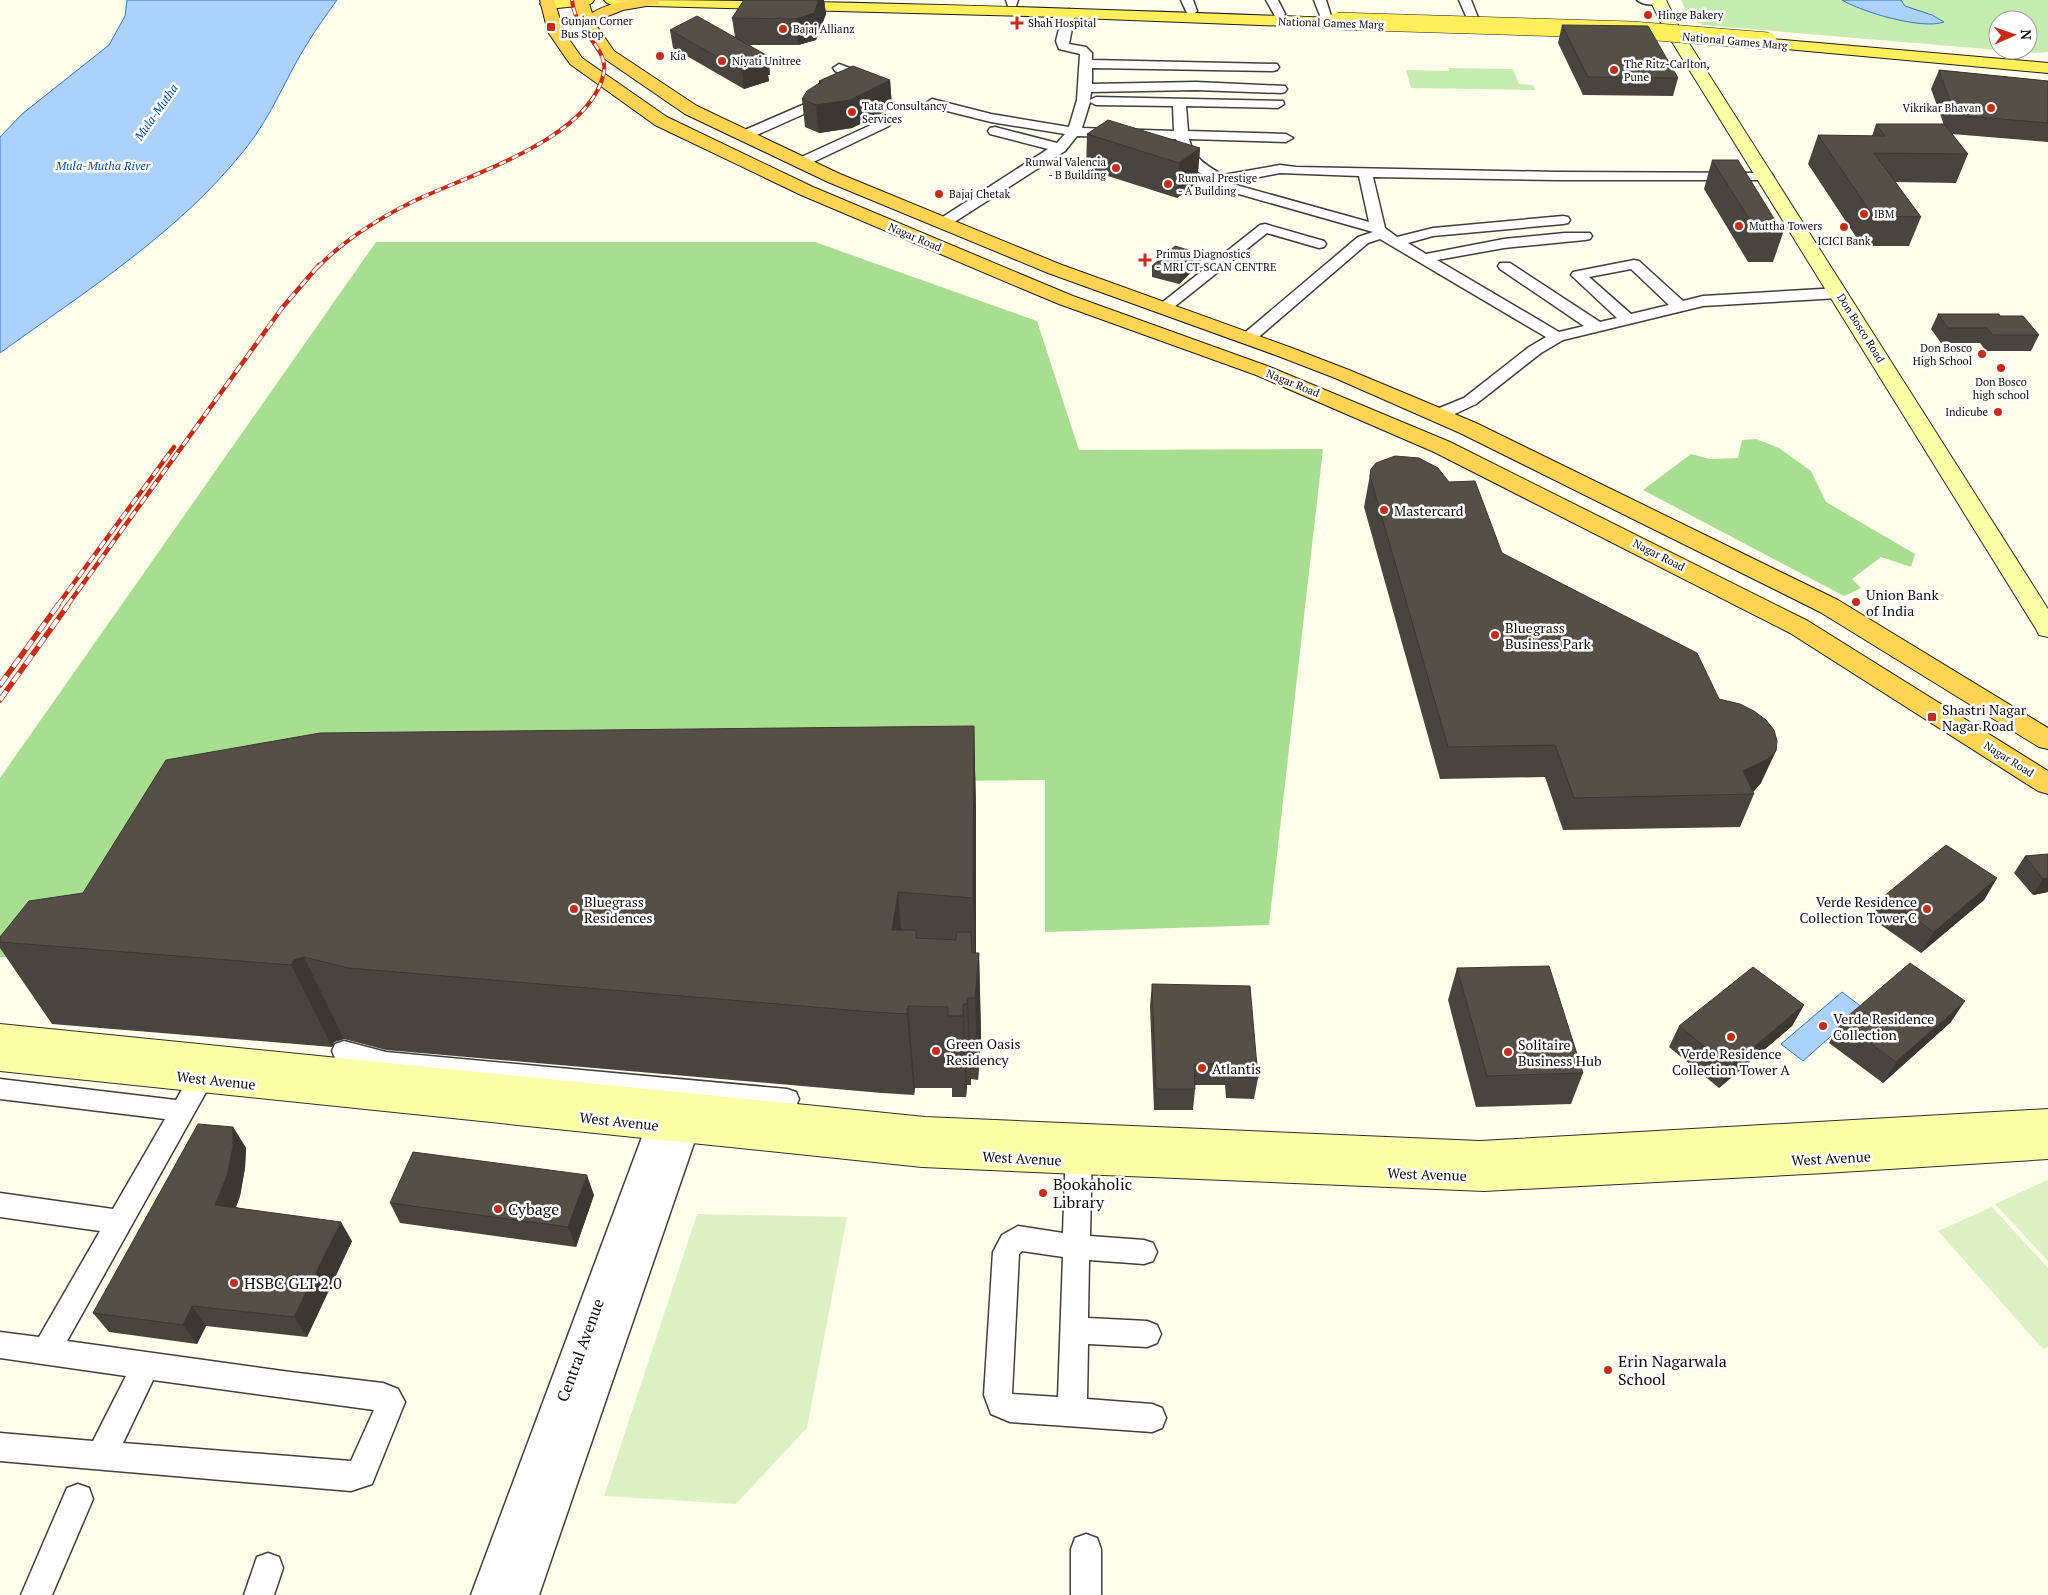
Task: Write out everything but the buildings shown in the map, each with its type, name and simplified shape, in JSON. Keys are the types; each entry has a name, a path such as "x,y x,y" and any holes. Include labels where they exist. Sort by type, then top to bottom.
{"highway":[{"name":"Nagar Road","path":"582,0 588,24 608,54 691,110 834,178 1090,283 1248,338 1342,374 1503,445 1820,601 2048,740"},
{"path":"588,24 595,17 610,9 653,1"},
{"name":"Nagar Road","path":"548,2 556,32 576,61 661,120 806,191 1012,278 1066,300 1263,371 1442,447 1799,627 2048,784"}],"main road":[{"path":"548,2 582,0"},
{"name":"National Games Marg","path":"612,0 1070,10 1684,31 2048,64"},
{"name":"National Games Marg","path":"895,0 1012,2 1070,10 1189,6 1334,18 1472,20 1626,29"},
{"path":"1659,1 1684,31"},
{"path":"1070,10 1632,30 2048,64"},
{"name":"Don Bosco Road","path":"1684,31 1766,176 2048,629"},
{"name":"Don Bosco Road","path":"1684,31 2048,594"},
{"name":"West Avenue","path":"0,1037 207,1068 677,1116 922,1153 1079,1149 1480,1155 2048,1123"},
{"name":"West Avenue","path":"0,1058 626,1092 677,1116"},
{"name":"West Avenue","path":"1079,1149 1484,1176 1826,1159 2048,1145"}],"street":[{"path":"1272,0 1279,14"},
{"path":"1320,0 1334,18"},
{"path":"1465,0 1472,20"},
{"path":"1643,0 1659,1"},
{"path":"1070,10 1063,46 1082,50 1102,51"},
{"path":"943,222 1066,144 1074,132 1085,94 1086,53 1082,50"},
{"path":"1141,52 1170,54"},
{"path":"1086,64 1274,67"},
{"path":"1195,66 1197,103"},
{"path":"745,135 870,80 839,68"},
{"path":"1085,94 1196,86 1280,89"},
{"path":"1085,94 1130,102 1278,104"},
{"path":"1130,102 1137,133"},
{"path":"1152,102 1159,134 1166,151"},
{"path":"1180,103 1179,120 1189,158 1221,180 1280,169 1365,173 1558,176 1766,176"},
{"path":"1060,148 928,107 1074,132 1286,138"},
{"path":"802,162 884,123"},
{"path":"1365,173 1385,235"},
{"path":"1221,180 1219,184 1224,186 1385,235 1557,337"},
{"path":"1248,338 1363,240 1385,235 1563,220"},
{"path":"1164,308 1265,228 1319,244"},
{"path":"1424,259 1467,248 1510,241 1585,236"},
{"path":"1628,319 1578,275 1634,264 1679,306"},
{"path":"1505,266 1597,327"},
{"path":"1438,415 1470,401 1535,350 1557,337 1714,299 1839,293"},
{"path":"344,1052 386,1062 626,1092 786,1099"},
{"path":"46,1351 207,1068"},
{"path":"0,1089 183,1111"},
{"name":"Central Avenue","path":"490,1595 677,1116"},
{"name":"Central Avenue","path":"520,1595 677,1116"},
{"path":"1072,1412 1079,1149"},
{"path":"0,1205 120,1222"},
{"path":"1144,1252 1076,1247 1018,1238 1011,1243 1006,1252 998,1395 1001,1404 1010,1408 1152,1418"},
{"path":"1075,1330 1147,1334"},
{"path":"0,1345 290,1386 383,1397 388,1398 391,1402 362,1474 351,1476 0,1447"},
{"path":"101,1456 146,1365"},
{"path":"36,1595 78,1499"},
{"path":"1086,1549 1086,1595"}],"green space":[{"path":"1681,0 2048,0 2048,52 2038,53 2038,10 1988,10 1988,49 1702,25 1688,15"},
{"path":"1448,68 1513,69 1519,84 1533,85 1535,90 1411,88 1406,70 1449,71"},
{"path":"376,242 815,242 1037,321 1079,450 1323,449 1269,925 1045,932 1045,780 274,788 116,956 0,957 0,778"},
{"path":"1756,439 1779,448 1811,471 1826,502 1915,554 1911,567 1881,557 1852,579 1861,588 1844,596 1643,490 1691,454 1710,459 1738,458 1742,440"},
{"path":"2048,1181 2048,1261 1995,1204"},
{"path":"1992,1207 2048,1268 2048,1347 2043,1349 1938,1231"},
{"path":"697,1214 847,1217 807,1428 736,1504 604,1496"}],"water":[{"name":"Mula-Mutha River","path":"127,0 337,0 307,44 255,135 220,178 192,207 130,259 0,353 0,137 22,114 109,45 125,16"},
{"path":"1842,0 1901,0 1905,6 1932,15 1944,22 1922,24 1907,22 1863,10"},
{"name":"Verde Residence Collection","path":"1842,992 1863,1008 1803,1061 1781,1044"}],"railway":[{"path":"318,267 339,247 387,215 524,152 552,136 576,117 594,96 604,72 604,65 600,52 582,27 574,11 572,0"},
{"path":"67,606 282,308 319,265"},
{"path":"57,606 174,447"},
{"path":"0,685 58,605"},
{"path":"0,700 68,605"}],"place":[{"name":"Hinge Bakery","path":"1648,15"},
{"name":"Shah Hospital","path":"1017,23"},
{"name":"Gunjan Corner Bus Stop","path":"551,27"},
{"name":"Bajaj Allianz","path":"783,29"},
{"name":"Kia","path":"660,56"},
{"name":"Niyati Unitree","path":"722,61"},
{"name":"The Ritz-Carlton, Pune","path":"1614,70"},
{"name":"Vikrikar Bhavan","path":"1991,108"},
{"name":"Tata Consultancy Services","path":"852,112"},
{"name":"Runwal Valencia - B Building","path":"1116,168"},
{"name":"Runwal Prestige - A Building","path":"1168,184"},
{"name":"Bajaj Chetak","path":"939,194"},
{"name":"IBM","path":"1864,214"},
{"name":"Muttha Towers","path":"1739,226"},
{"name":"ICICI Bank","path":"1844,227"},
{"name":"Primus Diagnostics - MRI CT-SCAN CENTRE","path":"1145,260"},
{"name":"Don Bosco High School","path":"1982,354"},
{"name":"Don Bosco high school","path":"2001,368"},
{"name":"Indicube","path":"1998,412"},
{"name":"Mastercard","path":"1384,510"},
{"name":"Union Bank of India","path":"1856,602"},
{"name":"Bluegrass Business Park","path":"1495,635"},
{"name":"Shastri Nagar Nagar Road","path":"1932,717"},
{"name":"Bluegrass Residences","path":"574,909"},
{"name":"Verde Residence Collection Tower C","path":"1927,909"},
{"name":"Verde Residence Collection","path":"1823,1026"},
{"name":"Verde Residence Collection Tower A","path":"1731,1037"},
{"name":"Green Oasis Residency","path":"936,1051"},
{"name":"Solitaire Business Hub","path":"1508,1052"},
{"name":"Atlantis","path":"1202,1068"},
{"name":"Bookaholic Library","path":"1043,1193"},
{"name":"Cybage","path":"498,1209"},
{"name":"HSBC GLT 2.0","path":"234,1283"},
{"name":"Erin Nagarwala School","path":"1608,1370"}],"water label":[{"name":"Mula-Mutha","path":"156,112"}]}
